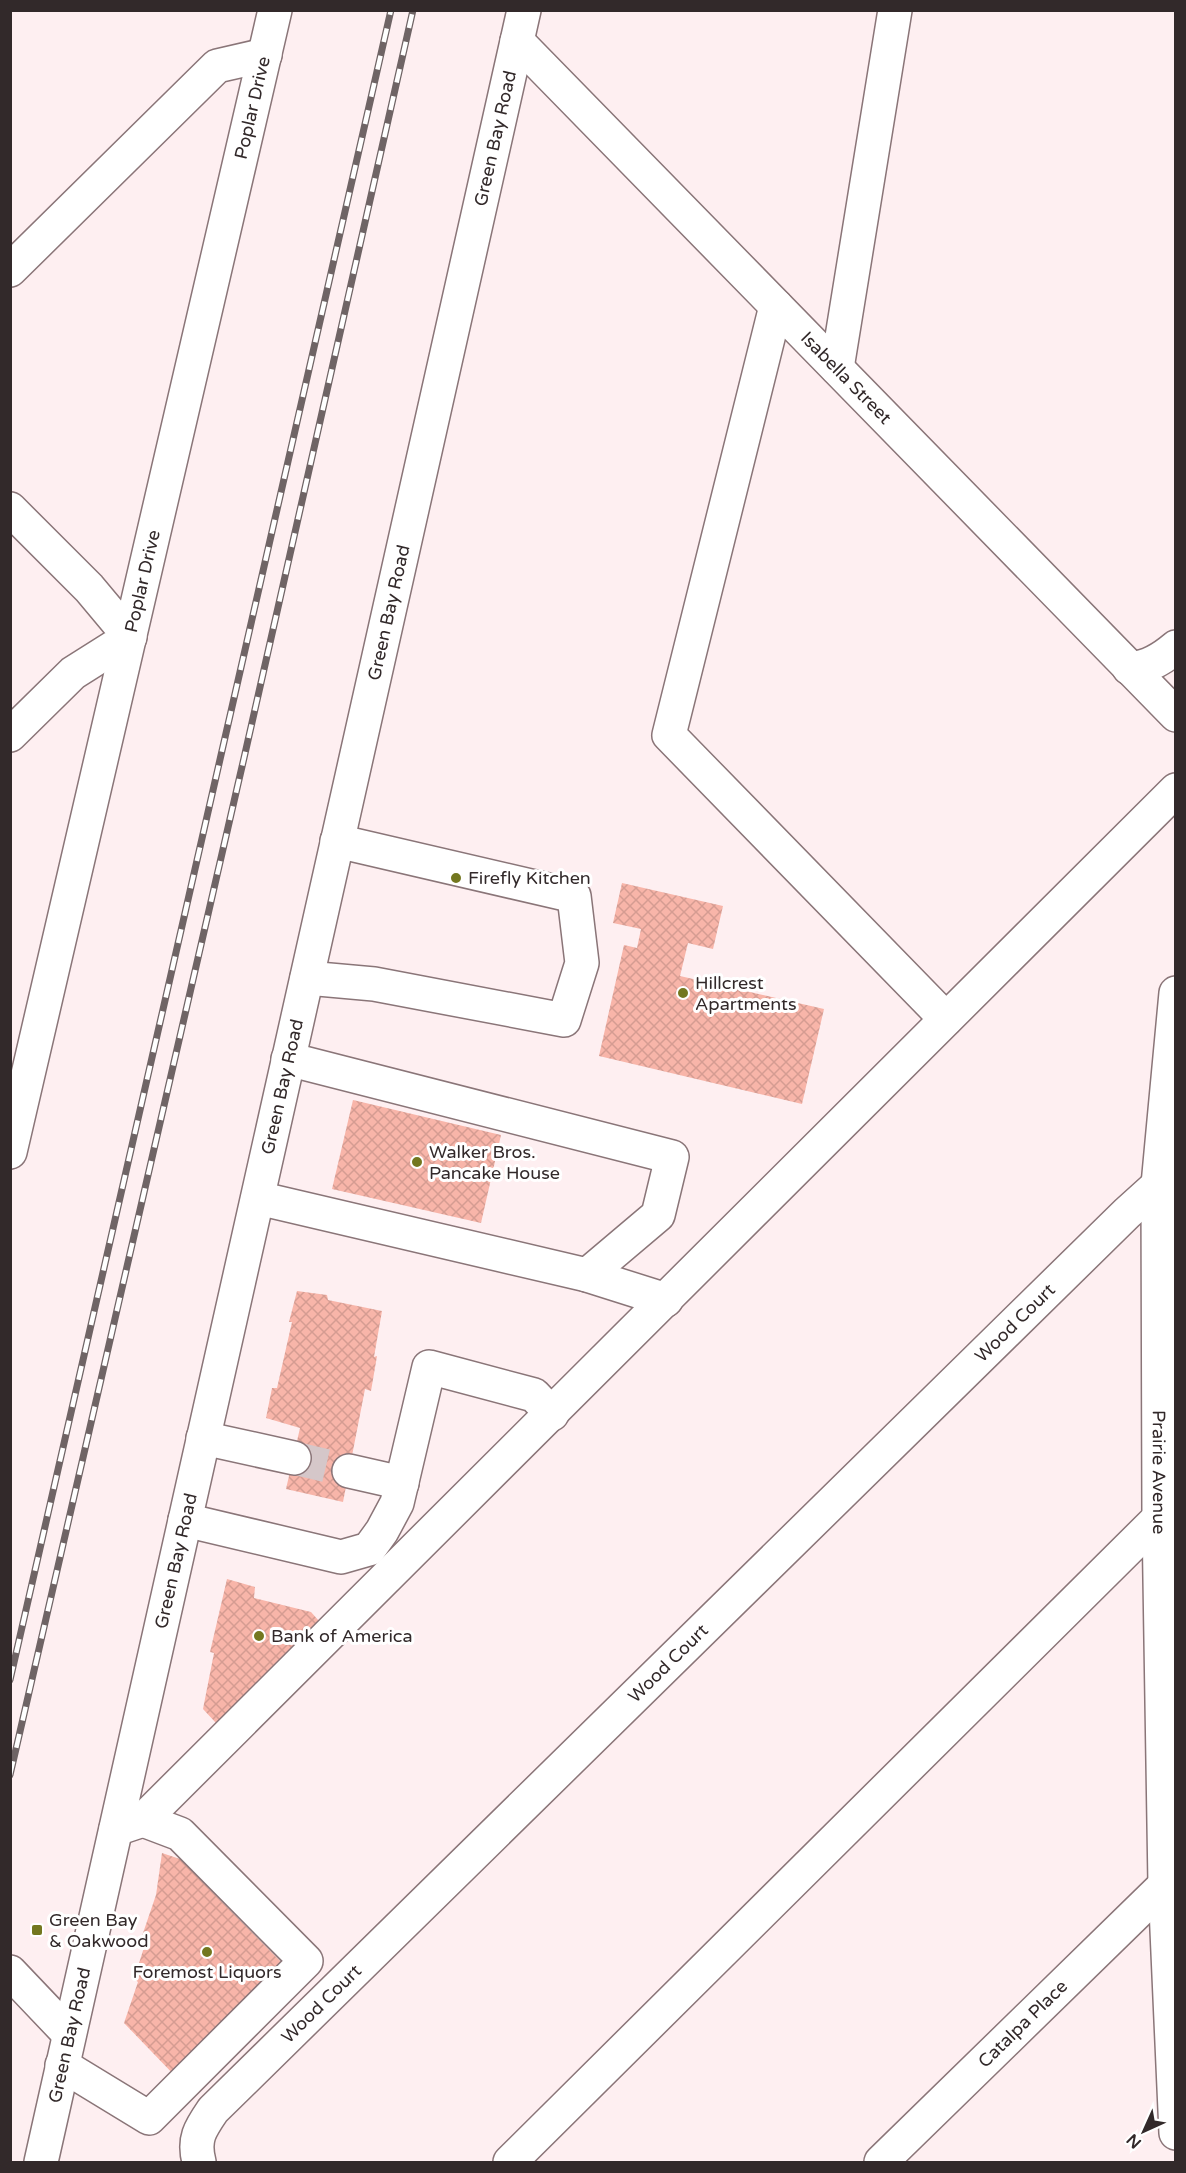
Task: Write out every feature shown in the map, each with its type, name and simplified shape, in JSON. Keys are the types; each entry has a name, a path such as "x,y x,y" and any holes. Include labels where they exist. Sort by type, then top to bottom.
{"street":[{"name":"Poplar Drive","path":"10,1152 275,10"},
{"path":"837,368 895,10"},
{"name":"Isabella Street","path":"521,26 776,306 1176,715"},
{"name":"Green Bay Road","path":"41,2163 69,2034 129,1824 185,1520 521,26"},
{"path":"10,270 217,66 265,55"},
{"path":"776,306 669,735 946,1019"},
{"path":"10,509 89,588 130,637 73,673 10,735"},
{"path":"1129,668 1140,669 1166,656 1176,647"},
{"path":"129,1824 552,1414 1176,790"},
{"path":"307,978 374,984 564,1020 582,963 573,896 338,841"},
{"name":"Prairie Avenue","path":"1176,993 1158,1185 1159,1518 1165,1885 1176,2133"},
{"path":"288,1059 672,1157 658,1215 587,1275"},
{"name":"Wood Court","path":"197,2156 199,2130 213,2110 1158,1185"},
{"path":"258,1198 587,1275 666,1300"},
{"path":"185,1520 341,1557 369,1549 397,1503 429,1367 534,1395 552,1414"},
{"path":"203,1438 294,1458"},
{"path":"349,1471 402,1483"},
{"path":"510,2163 1159,1518"},
{"path":"62,2065 149,2118 306,1961 180,1834 129,1824"},
{"name":"Catalpa Place","path":"881,2163 1165,1885"},
{"path":"10,1972 69,2034"}],"building":[{"name":"Hillcrest Apartments","path":"622,883 723,906 713,949 688,943 680,976 824,1009 802,1104 599,1056 624,945 637,948 641,929 613,923"},
{"name":"Walker Bros. Pancake House","path":"353,1100 501,1135 481,1223 332,1189"},
{"path":"297,1291 327,1295 328,1300 382,1311 371,1391 365,1389 343,1502 286,1489 300,1428 266,1418 272,1388 277,1388"},
{"name":"Bank of America","path":"227,1579 255,1587 254,1598 311,1612 319,1621 216,1723 203,1709 214,1653 210,1652"},
{"name":"Foremost Liquors","path":"162,1853 180,1859 285,1966 177,2078 124,2023 138,1982 134,1979 147,1938 142,1936 156,1895"}],"tunnel":[{"path":"294,1458 349,1471"}],"railway":[{"path":"10,1680 391,10"},
{"path":"10,1775 413,10"}],"place":[{"name":"Firefly Kitchen","path":"456,878"},
{"name":"Hillcrest Apartments","path":"683,993"},
{"name":"Walker Bros. Pancake House","path":"417,1162"},
{"name":"Bank of America","path":"259,1636"},
{"name":"Green Bay & Oakwood","path":"37,1930"},
{"name":"Foremost Liquors","path":"207,1952"}]}
